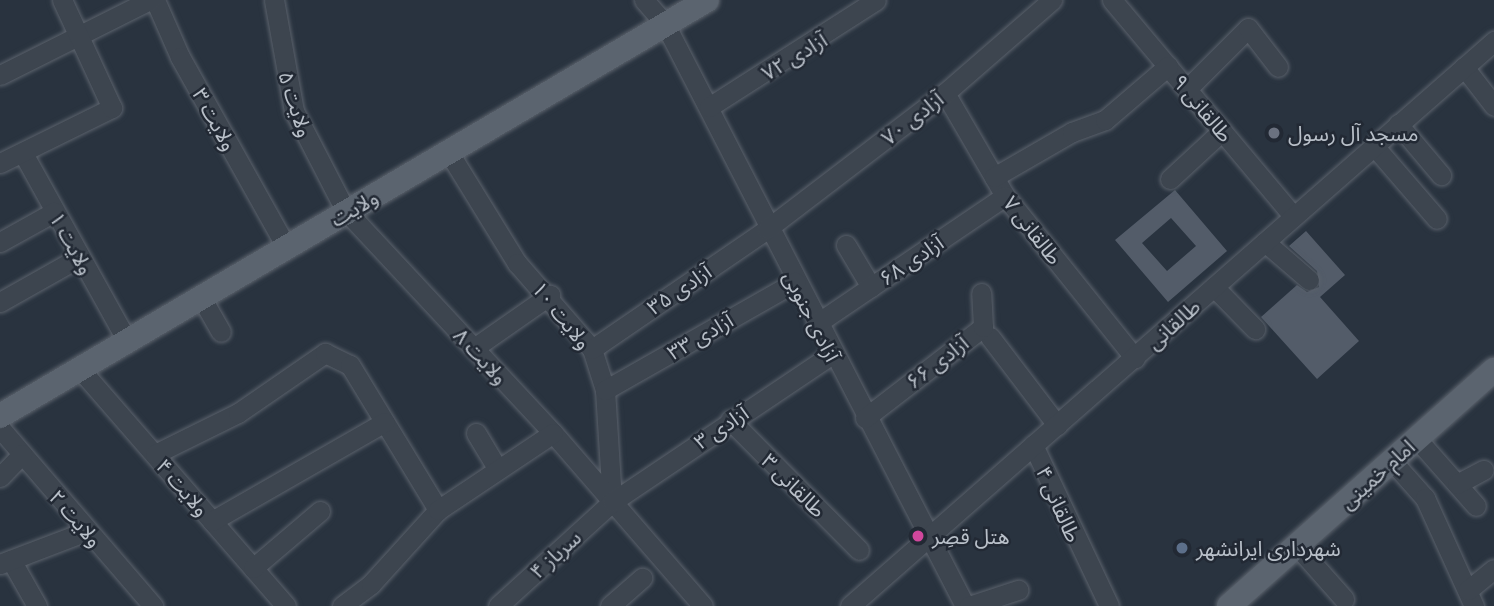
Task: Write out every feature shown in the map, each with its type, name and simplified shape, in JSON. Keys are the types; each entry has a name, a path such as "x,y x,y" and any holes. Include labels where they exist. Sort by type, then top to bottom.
{"main road":[{"name":"ولایت","path":"0,416 201,298 677,0"},
{"name":"ولایت","path":"0,402 280,236 344,206 448,151 654,12 708,0"},
{"name":"امام خمینی","path":"1229,606 1494,370"}],"street":[{"path":"0,163 24,155 112,108 62,0"},
{"path":"0,75 150,0"},
{"name":"ولایت ۳","path":"155,0 180,57 280,236"},
{"name":"ولایت ۵","path":"274,0 295,111 344,206"},
{"name":"آزادی ۷۲","path":"709,107 876,0"},
{"name":"آزادی ۷۰","path":"767,229 945,93 1052,0"},
{"name":"طالقانی ۹","path":"1115,1 1293,216"},
{"name":"آزادی جنوبی","path":"654,12 709,107 816,324 967,606"},
{"path":"1187,89 1248,29 1278,67"},
{"name":"طالقانی","path":"850,606 1494,41"},
{"path":"994,177 1105,120 1168,66"},
{"path":"1464,67 1494,106"},
{"name":"طالقانی ۷","path":"945,93 1005,196 1135,358"},
{"path":"1398,124 1441,175"},
{"path":"1170,179 1222,131"},
{"path":"1374,146 1437,219"},
{"name":"ولایت ۱۰","path":"448,151 517,262 550,295 592,349 605,390 612,502"},
{"name":"ولایت ۱","path":"24,155 121,330"},
{"name":"آزادی ۶۸","path":"816,324 1005,196"},
{"name":"ولایت ۸","path":"344,206 553,433 702,606"},
{"path":"0,242 54,212"},
{"name":"آزادی ۳۵","path":"592,349 767,229"},
{"path":"1265,243 1309,280"},
{"path":"846,245 872,287"},
{"path":"0,302 80,257"},
{"name":"آزادی ۳۳","path":"605,390 795,282"},
{"path":"1214,287 1255,329"},
{"name":"آزادی ۶۶","path":"865,418 983,327 981,293"},
{"path":"474,348 550,295"},
{"path":"201,298 221,332"},
{"path":"990,337 1057,425"},
{"path":"155,454 239,413 325,353 350,365 438,510"},
{"name":"آزادی ۳","path":"612,502 730,420 832,354"},
{"name":"ولایت ۴","path":"80,369 286,606"},
{"name":"طالقانی ۳","path":"730,420 859,550"},
{"path":"212,521 385,422"},
{"name":"ولایت ۲","path":"0,428 153,606"},
{"path":"476,433 496,466"},
{"path":"342,606 371,584 438,510 496,466 553,433"},
{"path":"1417,439 1476,506"},
{"name":"طالقانی ۴","path":"1033,445 1109,606"},
{"path":"0,477 22,454"},
{"path":"1392,461 1425,498 1471,598 1494,569"},
{"path":"1457,484 1483,470"},
{"name":"سرباز ۴","path":"498,606 612,502"},
{"path":"253,569 320,510"},
{"path":"37,606 6,562 87,531"},
{"path":"1297,546 1344,599"},
{"path":"610,606 642,578"},
{"path":"967,606 1018,590"}],"building":[{"path":"1175,190 1227,251 1168,302 1115,240","holes":["1171,218 1196,246 1167,271 1142,243"]},
{"path":"1306,231 1345,275 1320,297 1359,341 1317,379 1261,317 1297,285 1307,292 1319,287 1317,271 1289,246"}],"place":[{"name":"مسجد آل رسول","path":"1274,133"},
{"name":"هتل قصِر","path":"918,536"},
{"name":"شهرداری ایرانشهر","path":"1182,548"}]}
